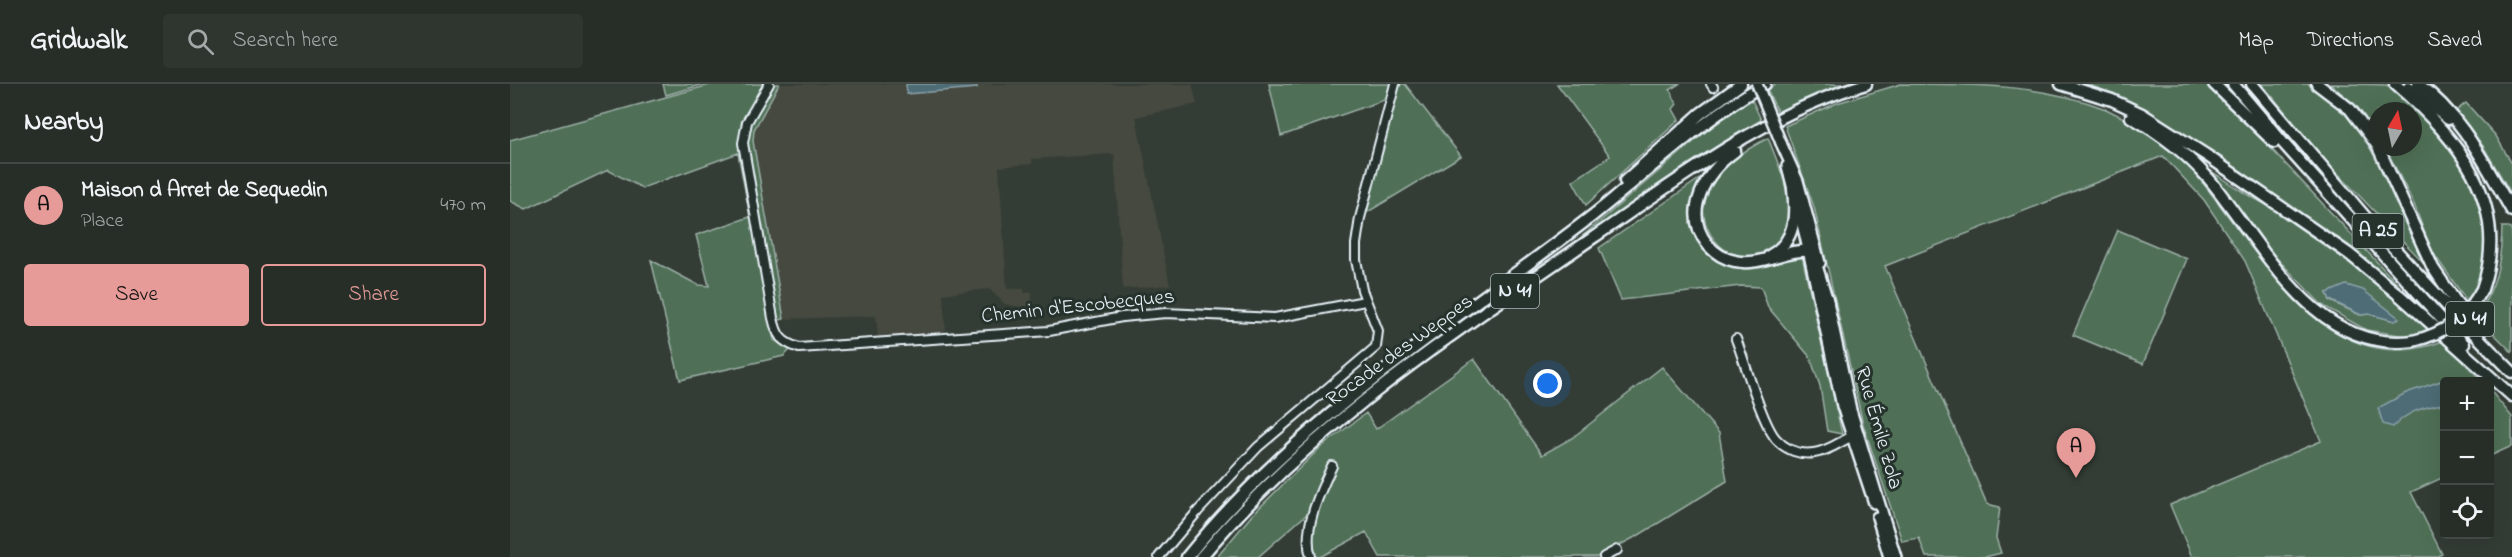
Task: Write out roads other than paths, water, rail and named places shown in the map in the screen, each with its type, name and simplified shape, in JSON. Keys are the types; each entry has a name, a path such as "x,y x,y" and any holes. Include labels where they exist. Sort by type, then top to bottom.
{"highway":[{"path":"1548,249 1692,121 1741,84"},
{"name":"N 41","path":"1548,249 1708,122 1766,84"},
{"name":"N 41","path":"1781,119 1819,101 1866,84"},
{"path":"2214,84 2269,137 2332,206 2385,258"},
{"name":"A 25","path":"2234,84 2385,258 2512,395"},
{"name":"A 25","path":"2252,84 2367,219 2512,372"},
{"name":"N 41","path":"2317,84 2350,109 2368,133"},
{"path":"2063,85 2137,120 2187,156 2216,188 2282,277 2316,310 2338,325 2362,336 2392,342 2413,341 2438,333 2468,311 2482,290 2490,262 2492,240 2488,207 2480,182 2462,151 2428,112 2396,84"},
{"path":"2404,84 2440,111 2468,138"},
{"path":"2418,84 2447,108 2512,211"},
{"path":"2063,85 2112,100 2142,114 2310,226 2399,295 2512,395"},
{"path":"1781,119 1720,162 1704,184 1696,209 1700,232 1710,248 1719,255 1736,262 1758,261 1808,250 1813,252 1826,307"},
{"name":"Rocade des Weppes","path":"1201,557 1262,490 1358,404 1438,345 1747,135 1781,119"},
{"name":"N 41","path":"2383,156 2438,276 2466,315 2512,366"},
{"path":"1758,261 1778,251 1792,229 1795,213 1793,189"},
{"name":"Rocade des Weppes","path":"1187,557 1253,484 1318,423 1548,249"}],"main road":[{"path":"1757,84 1781,143 1808,250"},
{"name":"Rue Émile Zola","path":"1781,143 1792,166 1807,209 1854,435 1896,557"},
{"path":"1854,435 1889,557"}],"street":[{"name":"Chemin d'Escobecques","path":"769,84 747,122 742,143 773,318 781,340 799,348 1058,330 1122,317 1166,313 1275,318 1301,315 1365,301"},
{"path":"1159,557 1258,447 1373,351 1378,342 1378,332 1365,301 1356,260 1357,235 1395,84"},
{"path":"1736,339 1770,431 1781,444 1796,452 1814,453 1828,449 1854,435"},
{"path":"1311,557 1308,543 1310,526 1332,466"},
{"path":"1604,557 1617,550"}],"water":[{"path":"906,84 977,84 977,88 907,94"},
{"path":"2346,285 2363,290 2399,318 2395,321 2369,314 2361,315 2330,300 2327,293"},
{"path":"2440,381 2440,405 2416,411 2404,417 2393,427 2383,424 2378,408 2406,393"}],"place":[{"name":"Maison d Arret de Sequedin","path":"2076,478"}]}
